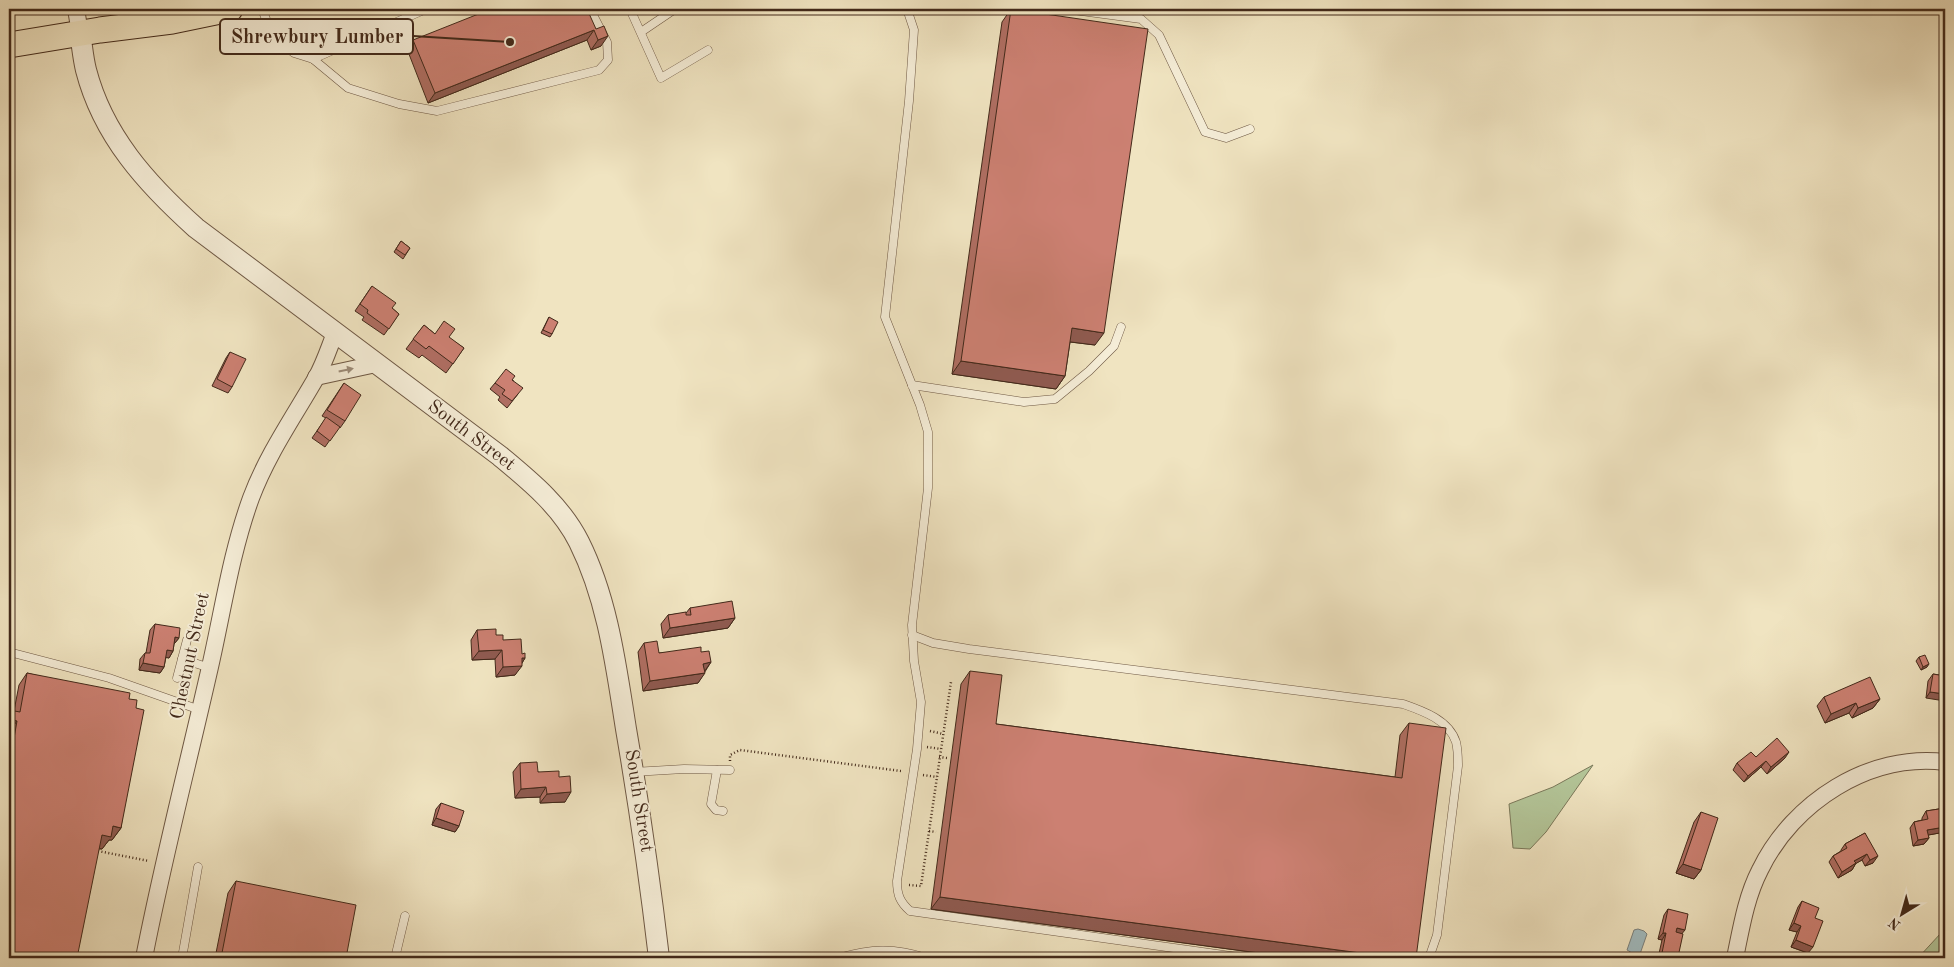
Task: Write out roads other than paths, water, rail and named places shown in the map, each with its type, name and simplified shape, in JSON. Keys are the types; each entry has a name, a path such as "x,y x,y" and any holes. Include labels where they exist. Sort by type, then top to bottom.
{"main road":[{"path":"9,45 80,33 172,21 230,9"}],"street":[{"path":"76,9 80,33"},
{"name":"South Street","path":"80,33 86,71 100,110 116,140 161,197 196,228 525,477 557,508 567,523 589,565 614,650 648,861 659,958"},
{"name":"Chestnut Street","path":"144,958 210,668 230,570 252,495 276,444 316,377 335,333"},
{"path":"316,377 376,364"},
{"path":"1735,958 1746,909 1760,869 1774,845 1805,810 1847,782 1882,766 1918,761 1945,762"}],"lane":[{"path":"262,9 273,37 294,53 313,59 348,88 399,104 437,111 599,70 608,60 607,42 590,9"},
{"path":"313,59 426,9"},
{"path":"630,9 661,78 708,50"},
{"path":"640,32 675,9"},
{"path":"907,9 914,30 909,101 885,317 928,432 928,478 912,625 914,662 921,702 917,749 897,881 897,890 901,903 910,911 1245,958"},
{"path":"1066,9 1141,19 1159,35 1205,132 1226,138 1250,129"},
{"path":"912,385 1024,402 1055,399 1089,371 1114,346 1121,327"},
{"path":"912,635 933,644 1403,704 1427,712 1445,725 1456,742 1458,766 1437,935 1429,958"},
{"path":"177,678 187,640"},
{"path":"9,652 109,678 200,710"},
{"path":"182,659 210,668"},
{"path":"633,772 684,769 717,770 730,766"},
{"path":"717,770 711,804 716,810 723,811"},
{"path":"182,958 198,867"},
{"path":"395,958 405,916"},
{"path":"838,958 864,951 886,950 911,953 926,958"}],"water":[{"path":"1638,929 1647,934 1640,954 1636,955 1627,950 1634,930"}],"place":[{"name":"Shrewbury Lumber","path":"510,42"}]}
